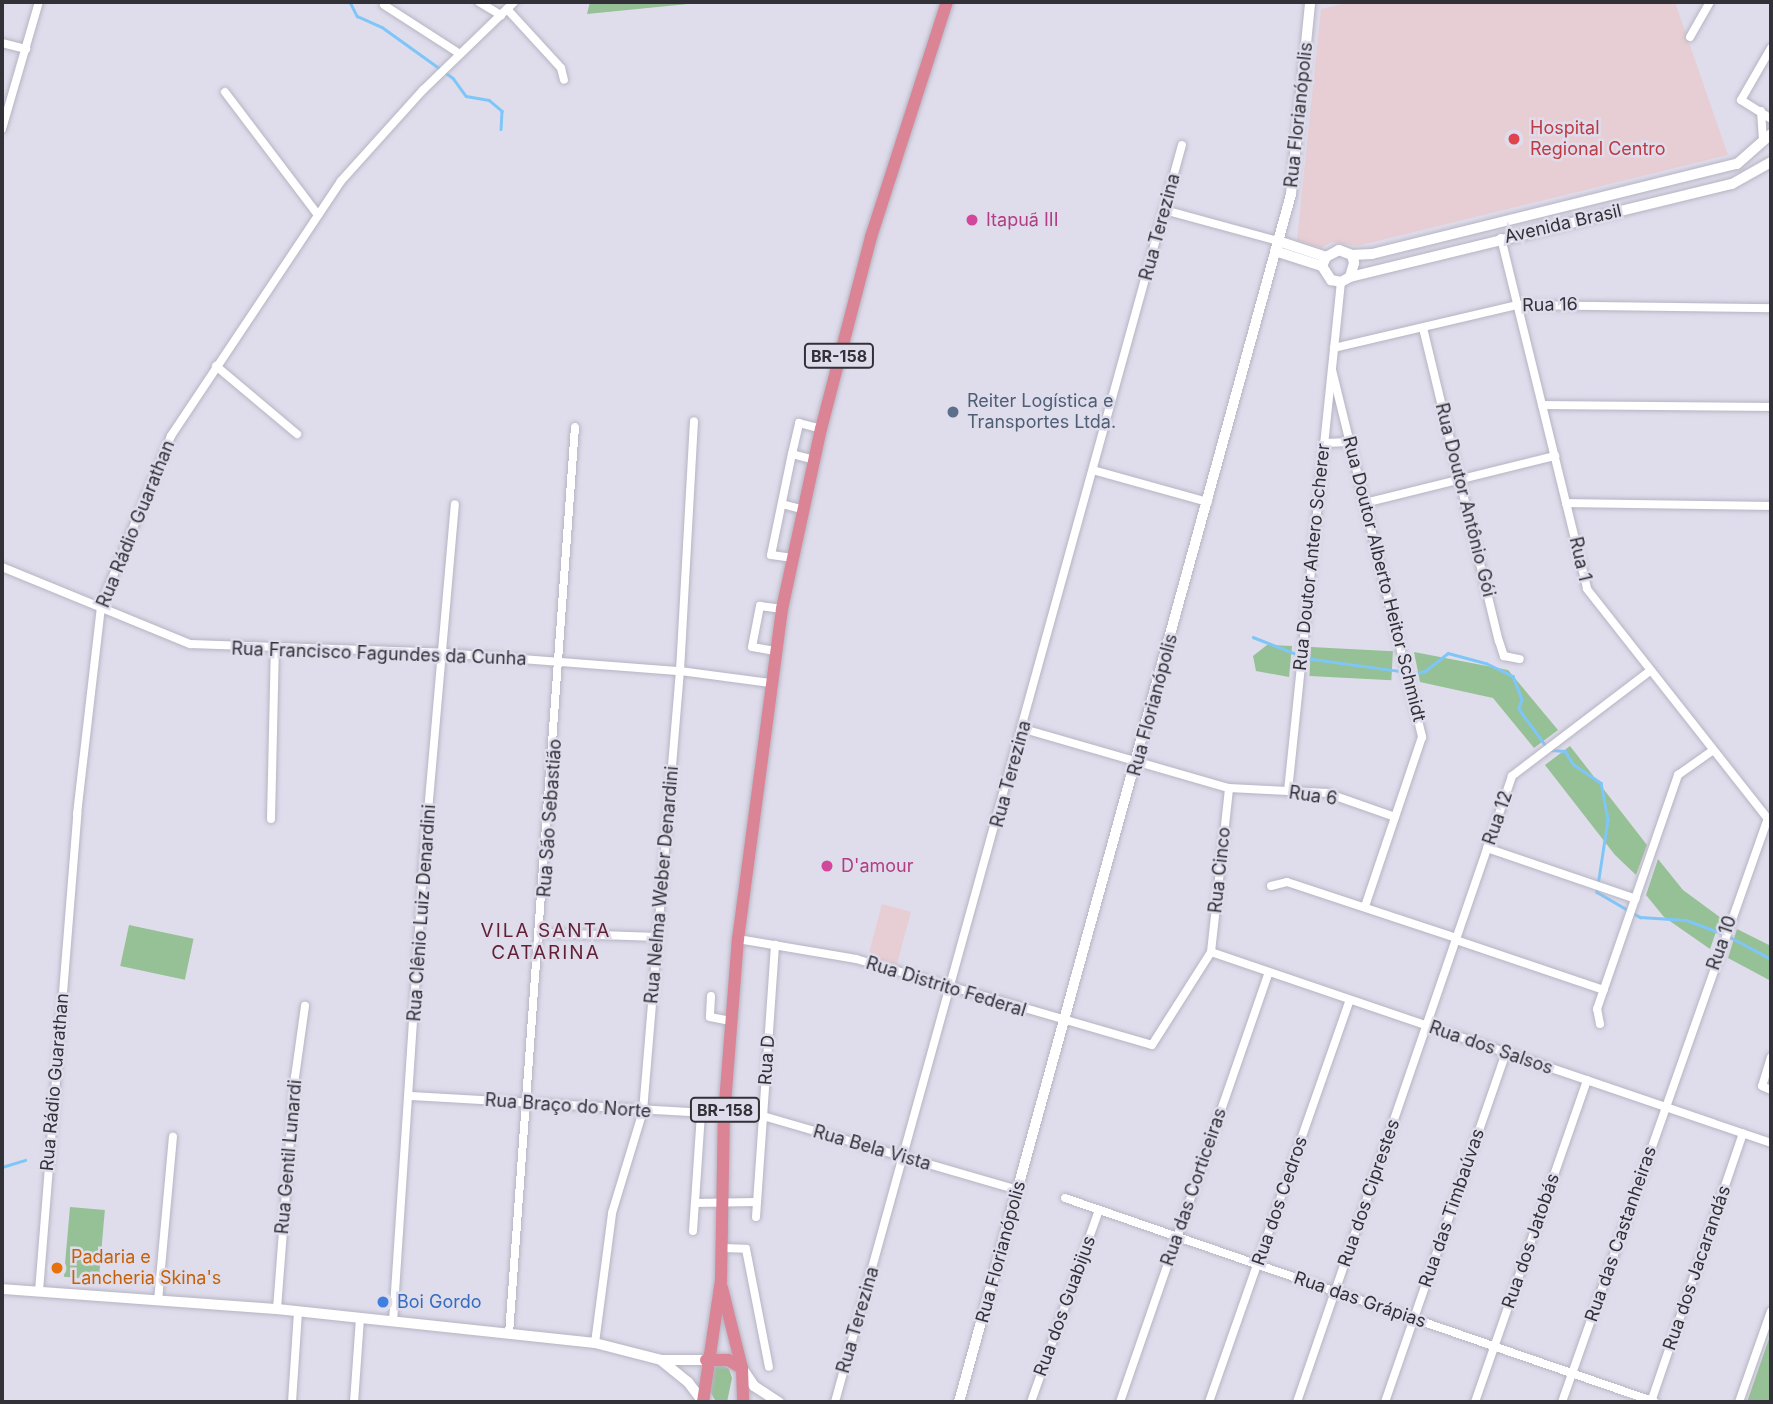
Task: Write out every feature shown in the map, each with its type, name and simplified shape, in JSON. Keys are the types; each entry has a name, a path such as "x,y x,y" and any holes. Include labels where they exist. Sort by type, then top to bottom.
{"highway":[{"name":"BR-158","path":"703,1402 706,1360 721,1280 724,1116 738,939 770,683 782,609 821,429 874,226 947,2"},
{"name":"BR-158","path":"721,1280 742,1368 743,1402"},
{"path":"706,1360 728,1360 742,1368"}],"main road":[{"path":"742,1368 754,1386 779,1402"}],"street":[{"path":"2,129 39,2"},
{"path":"479,2 504,12 561,68 564,80"},
{"name":"Rua Rádio Guarathan","path":"38,1291 77,814 101,605 171,436 341,181 460,54 514,2"},
{"name":"Rua Florianópolis","path":"960,1402 1138,762 1293,182 1310,2"},
{"path":"1690,37 1710,2"},
{"path":"384,5 460,54"},
{"path":"2,43 26,49"},
{"path":"1771,48 1741,100 1771,119"},
{"path":"225,92 318,215"},
{"path":"1761,111 1771,160"},
{"name":"Avenida Brasil","path":"1324,261 1339,250 1352,255 1737,164 1767,137"},
{"name":"Rua Terezina","path":"835,1402 1096,471 1182,145"},
{"name":"Avenida Brasil","path":"1324,261 1331,280 1345,279 1732,184 1771,160"},
{"path":"1164,210 1277,246"},
{"path":"1550,210 1553,226"},
{"name":"Rua 1","path":"1501,239 1587,589 1769,822"},
{"name":"Avenida Brasil","path":"1277,246 1324,261"},
{"path":"1345,279 1352,255"},
{"name":"Rua Doutor Antero Scherer","path":"1288,791 1334,348 1345,279"},
{"name":"Rua 16","path":"1334,348 1518,305 1771,308"},
{"name":"Rua Doutor Antônio Gói","path":"1423,328 1504,656 1520,659"},
{"path":"216,366 297,434"},
{"name":"Rua Doutor Alberto Heitor Schmidt","path":"1332,370 1422,737 1365,906"},
{"path":"1542,405 1771,407"},
{"name":"Rua Nelma Weber Denardini","path":"595,1343 612,1213 643,1111 680,671 694,421"},
{"path":"793,558 771,555 792,454 799,423 821,429"},
{"name":"Rua São Sebastião","path":"509,1334 542,933 575,427"},
{"path":"1324,443 1350,442"},
{"path":"792,454 814,460"},
{"path":"1365,503 1555,456"},
{"path":"1096,471 1208,502"},
{"path":"1566,503 1771,506"},
{"name":"Rua Clênio Luiz Denardini","path":"393,1322 411,1096 422,880 455,504"},
{"path":"782,504 804,510"},
{"name":"Rua Francisco Fagundes da Cunha","path":"2,567 101,605 190,644 444,653 680,671 770,683"},
{"path":"775,651 752,647 760,606 782,609"},
{"path":"271,819 275,648"},
{"name":"Rua 12","path":"1440,983 1512,776 1650,671"},
{"name":"Rua 6","path":"1024,729 1229,788 1327,793 1395,817"},
{"path":"1600,1024 1597,1009 1678,775 1712,751"},
{"name":"Rua Cinco","path":"1211,952 1229,788"},
{"name":"Rua 10","path":"1679,1066 1769,822"},
{"path":"1487,848 1636,899"},
{"path":"1271,886 1287,881 1604,990"},
{"path":"542,933 658,937"},
{"name":"Rua Distrito Federal","path":"738,939 856,959 1064,1023 1152,1045 1211,952"},
{"name":"Rua D","path":"756,1217 775,945"},
{"name":"Rua dos Salsos","path":"1211,952 1771,1143"},
{"name":"Rua das Corticeiras","path":"1120,1402 1269,972"},
{"name":"Rua dos Ciprestes","path":"1297,1402 1440,983"},
{"path":"711,996 710,1017 731,1021"},
{"name":"Rua dos Cedros","path":"1209,1402 1350,1000"},
{"name":"Rua Gentil Lunardi","path":"277,1309 295,1077 305,1006"},
{"name":"Rua das Timbaúvas","path":"1385,1402 1506,1053"},
{"path":"1771,1057 1762,1086 1771,1090"},
{"name":"Rua das Castanheiras","path":"1562,1402 1679,1066"},
{"name":"Rua dos Jatobás","path":"1475,1402 1587,1080"},
{"name":"Rua Braço do Norte","path":"411,1096 724,1116"},
{"path":"694,1231 701,1114"},
{"name":"Rua Bela Vista","path":"724,1116 763,1116 1017,1191"},
{"name":"Rua dos Jacarandás","path":"1653,1402 1743,1133"},
{"path":"158,1301 173,1137"},
{"name":"Rua das Grápias","path":"1065,1198 1653,1402"},
{"path":"695,1203 757,1202"},
{"name":"Rua dos Guabijus","path":"1031,1402 1100,1210"},
{"path":"722,1248 746,1249 769,1367"},
{"path":"2,1289 277,1309 595,1343 661,1360 706,1360"},
{"path":"1740,1402 1771,1311"},
{"path":"292,1402 298,1312"},
{"path":"354,1402 360,1318"},
{"path":"661,1360 688,1382 703,1402"}],"shaded area":[{"name":"Hospital Regional Centro","path":"1350,2 1675,2 1728,155 1357,246 1332,242 1321,248 1297,240 1321,9"},
{"path":"882,904 911,912 897,964 868,956"}],"green space":[{"path":"590,2 708,2 587,14"},
{"path":"1267,645 1292,646 1289,677 1256,671 1253,656"},
{"path":"1311,647 1393,651 1391,680 1309,676"},
{"path":"1414,652 1508,670 1558,730 1534,748 1493,698 1420,682"},
{"path":"1570,746 1647,845 1636,875 1615,855 1545,765"},
{"path":"1658,859 1683,890 1721,918 1710,949 1664,917 1646,895"},
{"path":"129,925 194,939 185,980 120,966"},
{"path":"1737,929 1771,946 1771,981 1728,958"},
{"path":"70,1207 105,1210 99,1280 64,1277"},
{"path":"1771,1333 1771,1402 1747,1402"},
{"path":"721,1364 729,1369 732,1378 727,1402 716,1402 710,1391 713,1368"}],"waterway":[{"path":"350,2 357,16 382,27 453,78 466,96 489,100 502,111 501,129"},
{"path":"1253,637 1299,655"},
{"path":"1305,658 1415,673 1425,671 1448,653 1486,663 1513,676 1522,699 1519,709 1546,746"},
{"path":"1551,750 1565,751 1573,764 1601,783 1608,820 1597,892 1640,917 1686,920 1724,934"},
{"path":"1730,937 1771,959"},
{"path":"2,1167 25,1160"}],"place":[{"name":"Hospital Regional Centro","path":"1514,139"},
{"name":"Itapuã III","path":"972,220"},
{"name":"Reiter Logística e Transportes Ltda.","path":"953,412"},
{"name":"D'amour","path":"827,866"},
{"name":"Padaria e Lancheria Skina's","path":"57,1268"},
{"name":"Boi Gordo","path":"383,1302"}],"district":[{"name":"VILA SANTA CATARINA","path":"546,942"}]}
